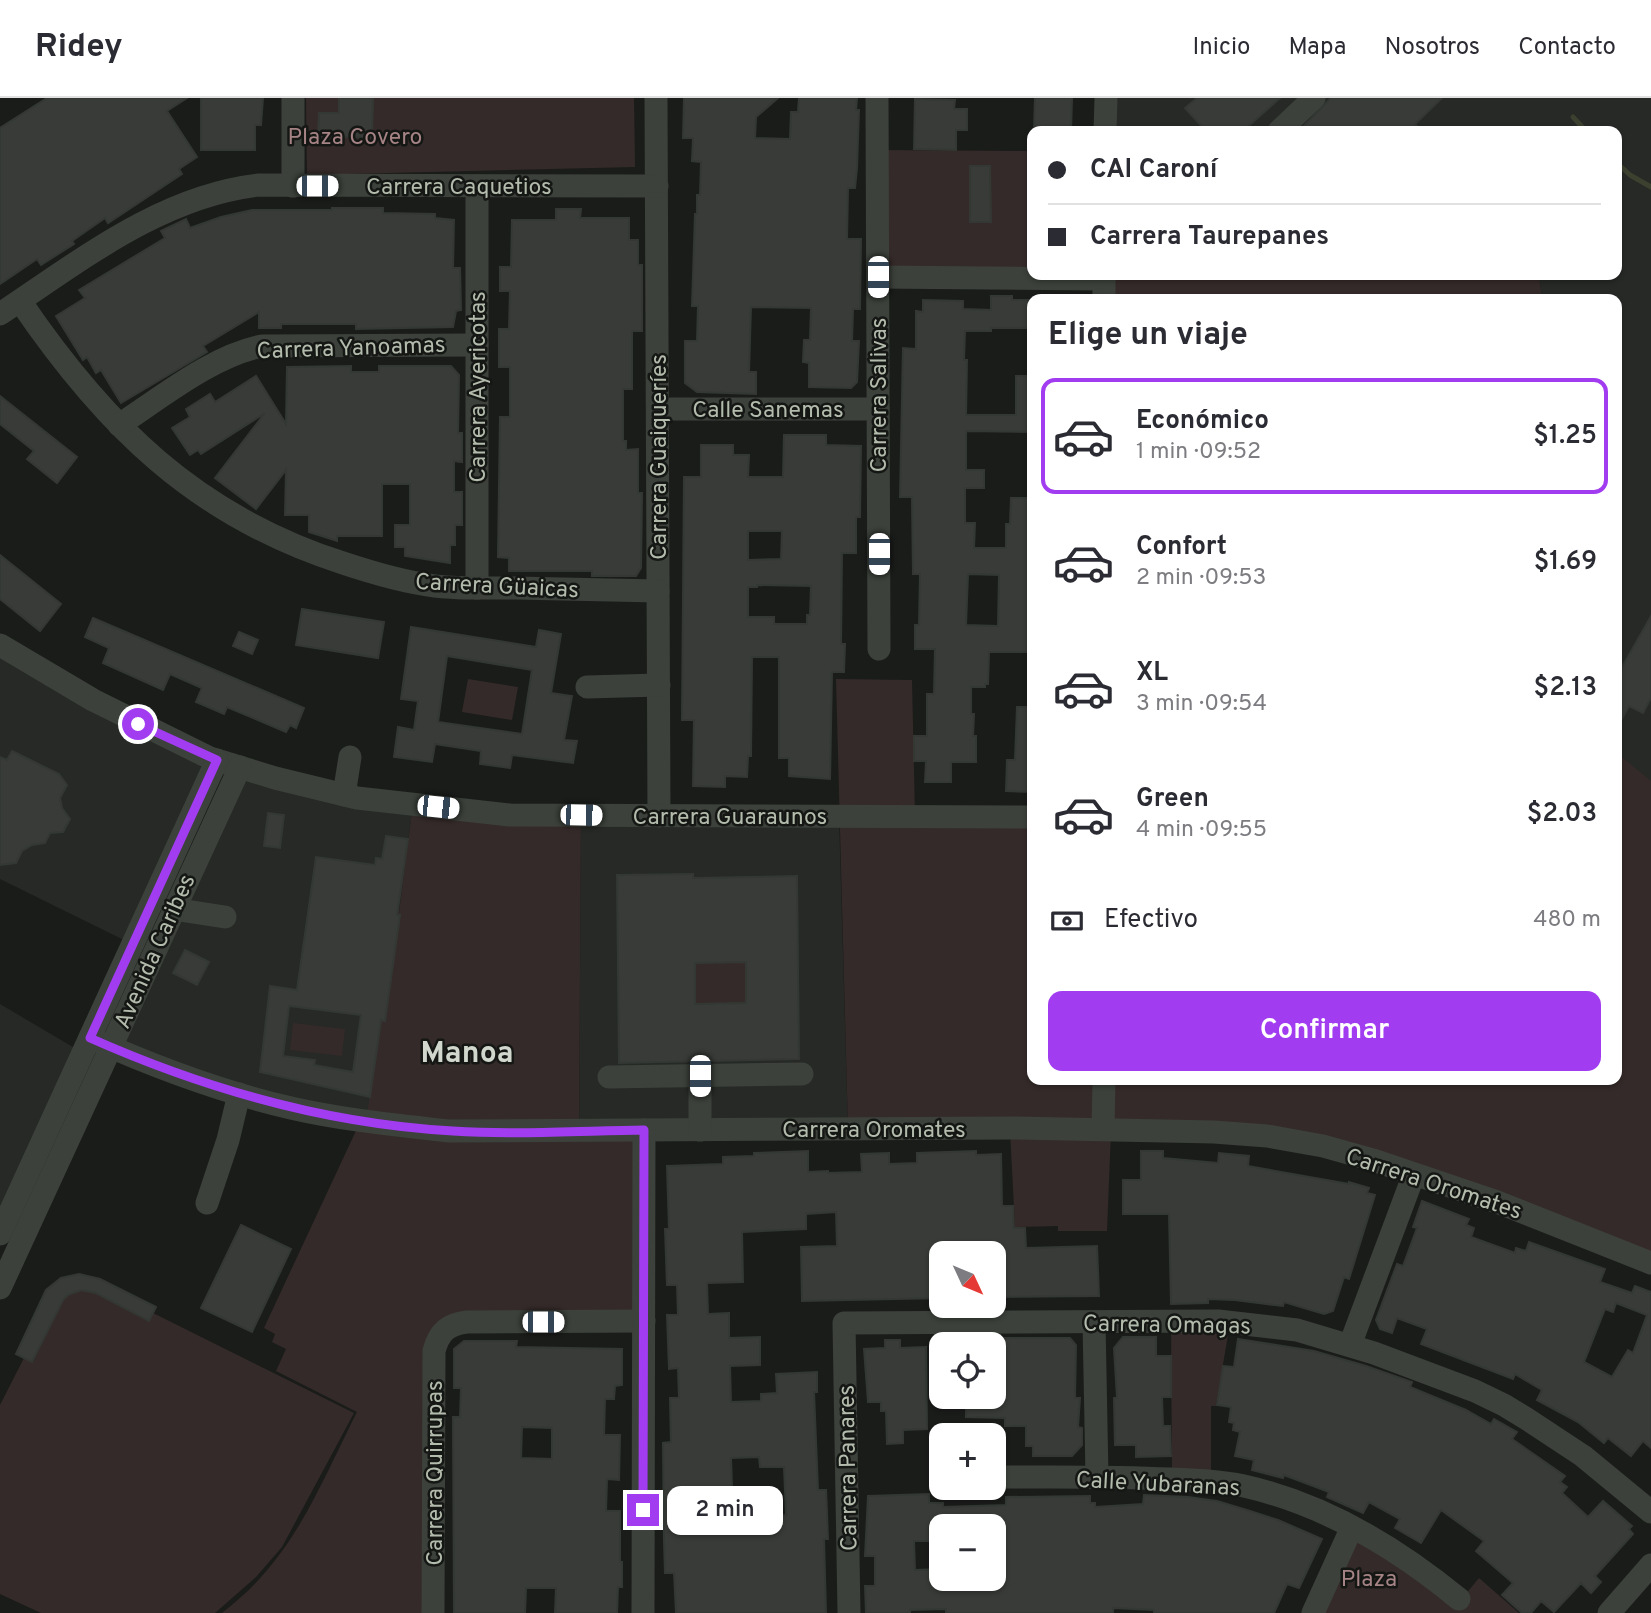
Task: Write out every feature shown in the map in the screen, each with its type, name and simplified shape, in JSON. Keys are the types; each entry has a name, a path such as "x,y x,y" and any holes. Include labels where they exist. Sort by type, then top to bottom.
{"street":[{"path":"293,98 293,186"},
{"name":"Carrera Guaiqueríes","path":"656,98 659,816"},
{"name":"Carrera Salivas","path":"877,98 879,649"},
{"path":"1105,126 1106,98"},
{"path":"1284,126 1314,98"},
{"name":"Carrera Caquetios","path":"0,314 109,242 163,213 220,191 259,185 657,186"},
{"name":"Carrera Ayericotas","path":"477,186 477,588"},
{"path":"878,277 1104,284"},
{"name":"Carrera Güaicas","path":"20,301 57,353 119,425 180,480 256,528 312,553 394,579 431,596 477,588 658,590"},
{"name":"Carrera Yanoamas","path":"119,425 205,370 247,349 262,346 477,345"},
{"name":"Calle Sanemas","path":"658,409 878,409"},
{"name":"Carrera Guaraunos","path":"0,645 93,700 164,737 217,760 344,795 510,815 1027,817"},
{"path":"587,687 659,685"},
{"path":"344,795 350,757"},
{"name":"Avenida Caribes","path":"0,1234 217,760"},
{"name":"Avenida Caribes","path":"0,1288 240,767"},
{"path":"173,909 225,917"},
{"name":"Carrera Oromates","path":"90,1038 174,1074 292,1108 449,1131 1103,1129 1267,1136 1323,1146 1415,1174 1497,1202 1651,1263"},
{"path":"609,1077 802,1074"},
{"path":"700,1076 700,1130"},
{"path":"1103,1129 1104,1085"},
{"path":"207,1203 228,1140 239,1094"},
{"path":"643,1613 644,1130"},
{"path":"1350,1345 1415,1174"},
{"name":"Carrera Quirrupas","path":"433,1613 434,1351 441,1333 457,1323 467,1322 644,1321"},
{"name":"Carrera Omagas","path":"844,1323 1218,1321 1297,1330 1350,1345 1475,1391 1516,1412 1583,1456 1651,1512"},
{"path":"1094,1322 1097,1477"},
{"name":"Carrera Panares","path":"844,1323 849,1613"},
{"name":"Calle Yubaranas","path":"1006,1477 1097,1477 1202,1481 1243,1486 1299,1503 1352,1527 1412,1562 1459,1599"},
{"path":"1313,1613 1352,1527"},
{"path":"1609,1613 1651,1565"}],"shaded area":[{"path":"1109,98 1651,98 1651,783 1622,758 1622,294 1541,294 1540,280 1622,280 1622,126 1108,126"},
{"path":"0,654 210,758 132,944 0,879"},
{"path":"240,767 413,804 385,1021 366,1121 111,1048"},
{"path":"581,815 839,817 848,1129 579,1131"},
{"path":"0,1004 83,1053 0,1234"}],"green space":[{"name":"Plaza Covero","path":"306,98 634,98 635,167 307,175"},
{"path":"878,150 1027,151 1027,278 878,277"},
{"path":"1104,280 1540,280 1541,294 1104,294"},
{"path":"468,679 518,687 512,720 462,712"},
{"path":"836,679 912,680 915,817 1027,817 1027,1085 1622,1085 1622,757 1651,781 1651,1263 1323,1146 848,1129"},
{"path":"413,804 581,815 579,1130 644,1130 644,1321 441,1333 433,1613 222,1613 247,1592 286,1546 316,1495 357,1412 276,1371 286,1349 272,1342 275,1334 264,1328 361,1120 366,1121 381,1020 385,1020"},
{"path":"746,962 746,1003 695,1004 695,963"},
{"path":"293,1023 345,1029 342,1056 290,1050"},
{"path":"1010,1130 1111,1131 1107,1231 1058,1231 1058,1226 1015,1227"},
{"path":"81,1290 96,1293 148,1321 153,1313 354,1413 282,1547 256,1577 215,1613 41,1613 0,1594 0,1405 24,1358 33,1362 63,1300"},
{"path":"1171,1321 1230,1323 1216,1406 1211,1406 1211,1480 1172,1478"},
{"name":"Plaza","path":"1353,1529 1460,1601 1479,1578 1519,1613 1315,1613"}],"building":[{"path":"47,98 187,98 167,111 197,157 179,169 182,174 108,223 105,218 72,241 74,244 41,265 37,259 0,284 0,128"},
{"path":"201,98 263,98 261,125 255,125 255,150 201,150"},
{"path":"339,98 373,98 372,138 318,136 319,113 339,113"},
{"path":"684,98 778,98 756,117 755,138 790,139 791,112 798,112 799,98 857,98 857,168 855,188 848,188 847,239 861,239 860,309 853,309 852,341 859,341 857,382 851,388 809,387 809,363 803,362 804,340 810,340 811,308 751,307 749,372 756,372 756,394 697,392 685,383 685,341 697,341 698,306 692,306 695,214 697,195 700,195 701,162 692,161 693,138 683,138"},
{"path":"1035,98 1072,98 1071,126 1034,126"},
{"path":"1197,98 1280,98 1249,126 1201,126 1185,108"},
{"path":"1331,98 1442,98 1415,124 1417,126 1304,126"},
{"path":"915,99 955,100 954,109 967,109 967,130 956,130 956,150 914,149"},
{"path":"970,166 990,166 991,222 970,222"},
{"path":"383,208 383,213 435,214 435,218 454,220 453,268 460,268 461,310 456,311 453,327 356,329 356,324 281,324 281,328 259,328 259,312 203,346 207,352 121,403 101,370 96,373 87,357 83,360 56,316 85,298 79,290 165,238 161,231 186,219 190,228 252,210"},
{"path":"556,209 581,209 580,218 629,218 629,240 638,240 638,265 642,265 642,331 632,331 632,389 623,389 623,441 626,441 626,450 638,449 638,493 642,493 641,568 636,576 592,576 592,571 509,571 509,558 498,557 500,417 510,417 510,367 499,367 499,329 509,329 510,291 500,291 500,267 511,267 512,220 556,220"},
{"path":"991,296 1012,296 1012,300 1027,300 1027,328 965,331 964,360 967,360 966,415 1016,415 1016,376 1027,376 1027,432 966,431 966,470 984,470 984,488 965,488 965,523 975,523 974,548 1006,548 1006,524 1010,524 1011,498 1027,498 1027,652 989,652 988,684 985,684 985,687 971,687 976,762 951,762 951,782 925,782 926,761 914,761 914,736 927,736 927,694 934,694 935,649 915,649 915,625 919,625 920,574 913,574 912,497 900,497 903,348 916,349 916,311 923,312 923,300 963,301 963,309 991,310","holes":["968,574 999,575 998,626 966,625"]},
{"path":"351,366 351,372 379,372 379,366 451,366 459,375 458,433 462,433 462,462 454,461 454,492 462,492 462,525 455,525 455,545 450,545 450,563 405,556 405,547 395,547 395,525 410,525 410,484 382,484 382,536 337,536 337,541 309,532 309,515 285,515 286,470 256,509 215,478 265,413 201,454 198,450 190,455 172,428 190,417 186,409 210,394 215,402 256,376 286,424 287,367"},
{"path":"0,396 77,457 57,483 27,459 34,451 0,424"},
{"path":"784,435 826,435 826,445 861,446 860,517 856,517 856,553 842,553 841,644 845,644 844,672 832,672 830,779 789,776 789,758 779,758 779,657 752,657 751,756 748,756 747,777 725,776 725,787 693,786 694,720 682,720 684,477 701,477 701,445 733,445 733,455 749,455 748,477 783,477","holes":["748,531 782,531 781,559 748,560","811,586 807,624 774,624 774,617 748,617 748,587"]},
{"path":"0,555 61,604 40,631 0,599"},
{"path":"302,609 384,622 378,658 296,645"},
{"path":"1651,616 1651,698 1643,713 1629,706 1622,719 1622,667"},
{"path":"93,618 304,708 296,728 290,725 286,732 227,707 224,714 196,702 202,688 170,674 163,690 103,663 109,648 85,637"},
{"path":"411,627 536,647 539,630 561,634 551,693 572,696 564,740 577,741 573,763 512,755 510,768 480,764 481,751 435,744 432,762 394,757 398,727 414,730 418,701 401,699","holes":["447,656 532,670 522,734 438,722"]},
{"path":"239,632 258,640 252,654 233,646"},
{"path":"1017,707 1027,707 1027,792 1006,791 1007,760 1015,760"},
{"path":"12,751 59,774 67,785 60,798 62,808 70,819 63,832 50,833 45,843 32,845 22,851 16,863 0,865 0,757 7,760"},
{"path":"268,813 284,815 280,848 264,846"},
{"path":"386,836 408,839 385,1021 381,1020 370,1097 260,1072 270,986 297,990 316,857 375,865 376,858 382,859","holes":["289,1006 361,1015 353,1072 314,1065 315,1060 283,1056"]},
{"path":"693,874 693,878 797,876 799,1059 619,1063 617,875","holes":["746,962 746,1003 695,1004 695,963"]},
{"path":"185,950 209,962 197,985 173,973"},
{"path":"808,1151 808,1172 828,1173 862,1172 861,1154 889,1153 889,1164 917,1163 917,1153 976,1151 976,1155 1001,1154 1002,1206 1013,1206 1014,1228 1025,1228 1026,1248 1097,1246 1099,1296 1006,1297 1006,1241 929,1241 929,1298 802,1301 801,1247 837,1246 836,1212 806,1214 806,1229 742,1232 743,1282 707,1283 708,1314 729,1313 729,1338 760,1337 760,1365 730,1366 731,1402 761,1401 761,1394 777,1393 776,1374 817,1372 817,1392 814,1392 818,1490 826,1490 828,1539 824,1539 826,1613 676,1613 674,1573 665,1573 664,1541 663,1443 671,1442 670,1398 679,1398 678,1368 669,1369 667,1315 678,1315 677,1285 667,1285 667,1166 723,1164 723,1157 754,1156 754,1153","holes":["759,1457 760,1467 784,1467 786,1515 733,1516 731,1458"]},
{"path":"1141,1151 1163,1151 1163,1158 1218,1163 1219,1153 1249,1156 1248,1166 1349,1182 1369,1188 1367,1193 1375,1195 1349,1279 1344,1277 1333,1311 1324,1314 1284,1302 1283,1306 1208,1299 1208,1303 1171,1304 1169,1214 1123,1214 1123,1180 1141,1180"},
{"path":"1422,1201 1469,1219 1466,1225 1474,1228 1471,1237 1515,1253 1516,1248 1526,1251 1529,1242 1605,1269 1600,1282 1632,1293 1635,1286 1651,1292 1651,1448 1643,1441 1631,1456 1608,1438 1604,1443 1578,1422 1537,1400 1542,1390 1515,1374 1513,1379 1421,1344 1427,1329 1397,1318 1392,1333 1380,1329 1376,1320 1397,1264 1403,1266 1417,1228 1413,1227","holes":["1616,1303 1647,1315 1633,1353 1628,1350 1612,1377 1584,1362 1605,1309 1613,1312"]},
{"path":"241,1225 291,1249 252,1332 201,1308"},
{"path":"79,1274 100,1279 156,1307 149,1321 96,1293 81,1290 63,1300 32,1362 16,1354 46,1290 61,1278"},
{"path":"1123,1337 1156,1337 1156,1356 1171,1356 1171,1397 1162,1397 1163,1426 1170,1426 1171,1456 1136,1457 1136,1445 1115,1445 1114,1398 1117,1398 1114,1348"},
{"path":"1006,1338 1070,1338 1076,1345 1075,1398 1080,1398 1078,1427 1082,1428 1082,1445 1072,1456 1033,1456 1033,1446 1026,1446 1026,1426 1006,1426 1005,1418 966,1417 966,1409 1006,1409"},
{"path":"1238,1339 1314,1351 1366,1366 1412,1382 1410,1387 1466,1410 1491,1424 1494,1419 1517,1432 1512,1439 1565,1476 1560,1482 1567,1487 1562,1493 1588,1517 1603,1501 1632,1526 1629,1529 1633,1534 1595,1576 1601,1582 1591,1593 1581,1583 1554,1612 1541,1601 1531,1613 1522,1613 1502,1595 1513,1583 1476,1551 1484,1541 1441,1510 1421,1543 1395,1528 1400,1519 1369,1502 1363,1513 1327,1497 1329,1492 1284,1475 1283,1478 1252,1470 1254,1460 1235,1456 1240,1432 1233,1430 1234,1423 1229,1422 1231,1407 1217,1405 1223,1366 1234,1367"},
{"path":"885,1340 900,1340 900,1348 926,1347 927,1429 903,1430 903,1443 887,1444 886,1411 881,1411 881,1402 868,1402 864,1349 885,1348"},
{"path":"464,1341 517,1341 516,1347 622,1349 622,1385 615,1386 614,1399 605,1399 604,1435 620,1435 619,1480 607,1479 606,1511 620,1511 622,1587 618,1587 617,1613 555,1613 556,1588 526,1588 525,1613 454,1613 453,1417 460,1417 461,1388 454,1388 454,1349","holes":["522,1427 552,1428 552,1459 521,1458"]},
{"path":"929,1494 929,1503 943,1503 943,1507 1006,1505 1006,1497 1090,1496 1090,1503 1095,1503 1095,1507 1143,1504 1144,1495 1188,1497 1217,1501 1250,1511 1322,1539 1299,1588 1287,1584 1274,1613 1154,1613 1154,1610 1113,1608 1113,1613 946,1613 946,1609 910,1610 910,1613 866,1613 865,1586 875,1586 875,1556 865,1556 868,1496"}],"waterway":[{"path":"1573,117 1581,126"},
{"path":"1622,168 1651,187"}],"district":[{"name":"Manoa","path":"467,1052"}],"route":[{"path":"138,724 217,760 90,1038 174,1074 258,1100 379,1124 483,1132 644,1130 643,1510"}]}
